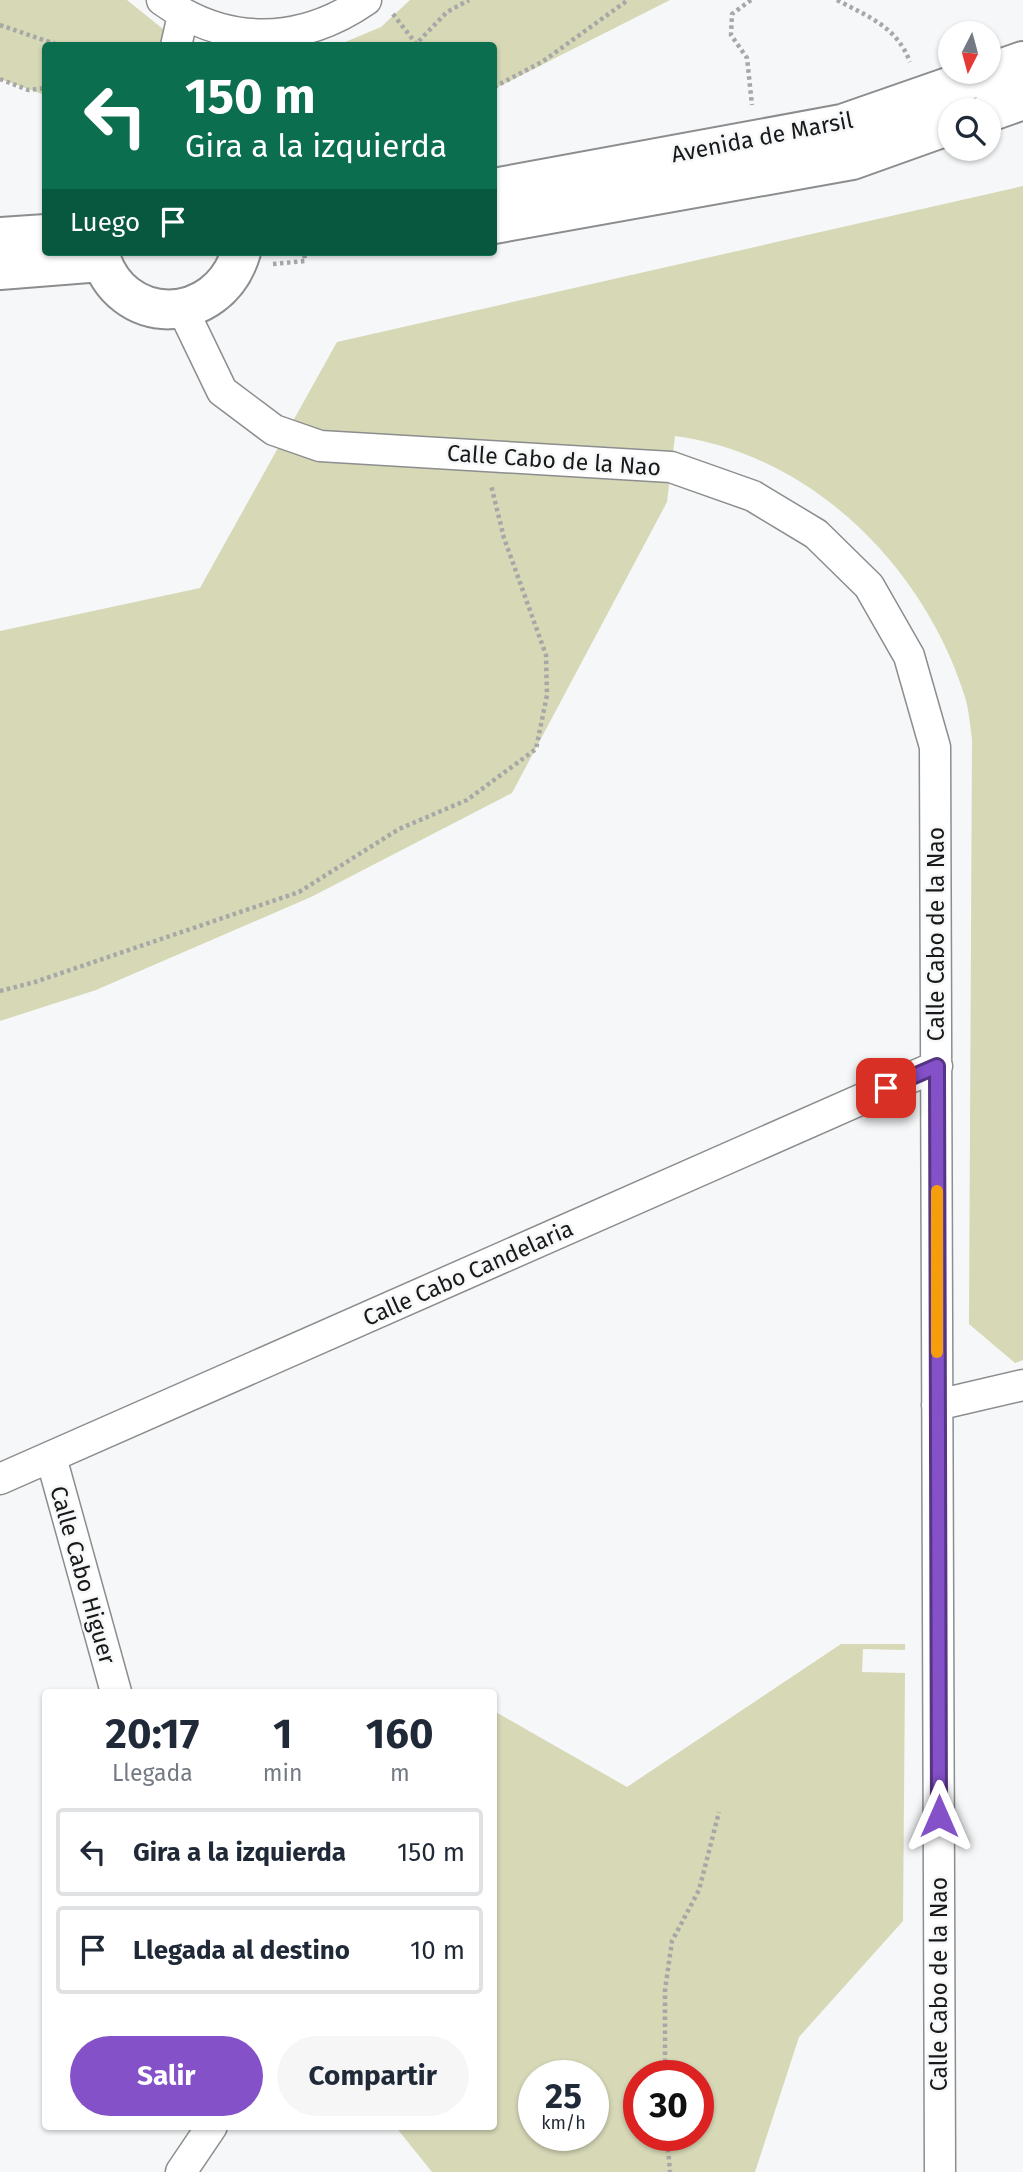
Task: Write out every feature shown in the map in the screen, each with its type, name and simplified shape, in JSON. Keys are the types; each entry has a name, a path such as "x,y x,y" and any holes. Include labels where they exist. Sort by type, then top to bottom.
{"street":[{"path":"176,42 173,8 222,30 262,35 303,31 377,4"},
{"name":"Avenida de Marsil","path":"497,187 842,124 1023,61"},
{"path":"1001,108 1023,100"},
{"name":"Avenida de Marsil","path":"497,223 852,160 938,129"},
{"path":"0,237 42,233"},
{"path":"0,270 100,257 115,286 133,300 155,309 182,308 201,303 220,290 236,267 252,261"},
{"name":"Calle Cabo de la Nao","path":"182,308 222,391 274,430 320,446 671,467 753,496 816,534 869,586 909,656 935,747 940,2172"},
{"name":"Calle Cabo Candelaria","path":"0,1479 937,1066"},
{"path":"937,1405 1023,1385"},
{"name":"Calle Cabo Higuer","path":"51,1457 115,1689"},
{"path":"181,2172 209,2130"}],"path":[{"path":"420,42 447,12 469,0"},
{"path":"497,86 542,62 628,0"},
{"path":"751,0 732,14 731,35 747,58 752,87 752,141"},
{"path":"837,0 888,27 904,45 922,96"},
{"path":"377,4 414,42"},
{"path":"0,25 49,42"},
{"path":"0,79 28,89 42,88"},
{"path":"252,261 272,265 305,261 304,256"},
{"path":"0,991 36,982 299,892 399,829 467,800 536,749 547,695 546,655 504,538 490,489 494,456"},
{"path":"665,2060 664,1990 672,1941 699,1891 719,1812"},
{"path":"668,2151 670,2172"}],"green space":[{"path":"0,0 127,0 168,33 187,42 42,42 42,94 0,79"},
{"path":"410,0 670,0 497,87 497,42 345,42 381,27"},
{"path":"1023,186 1023,1360 1015,1363 969,1324 972,739 965,697 947,649 922,604 892,562 856,525 816,492 772,466 725,447 675,436 667,502 512,793 311,897 96,990 0,1021 0,631 200,588 337,342"},
{"path":"841,1644 905,1644 905,1650 863,1649 862,1672 905,1673 903,1921 799,2037 755,2172 432,2172 398,2130 497,2130 497,1713 627,1787"}],"slow traffic":[{"path":"937,1191 937,1352"}],"route":[{"path":"886,1088 937,1066 939,1816"}]}
